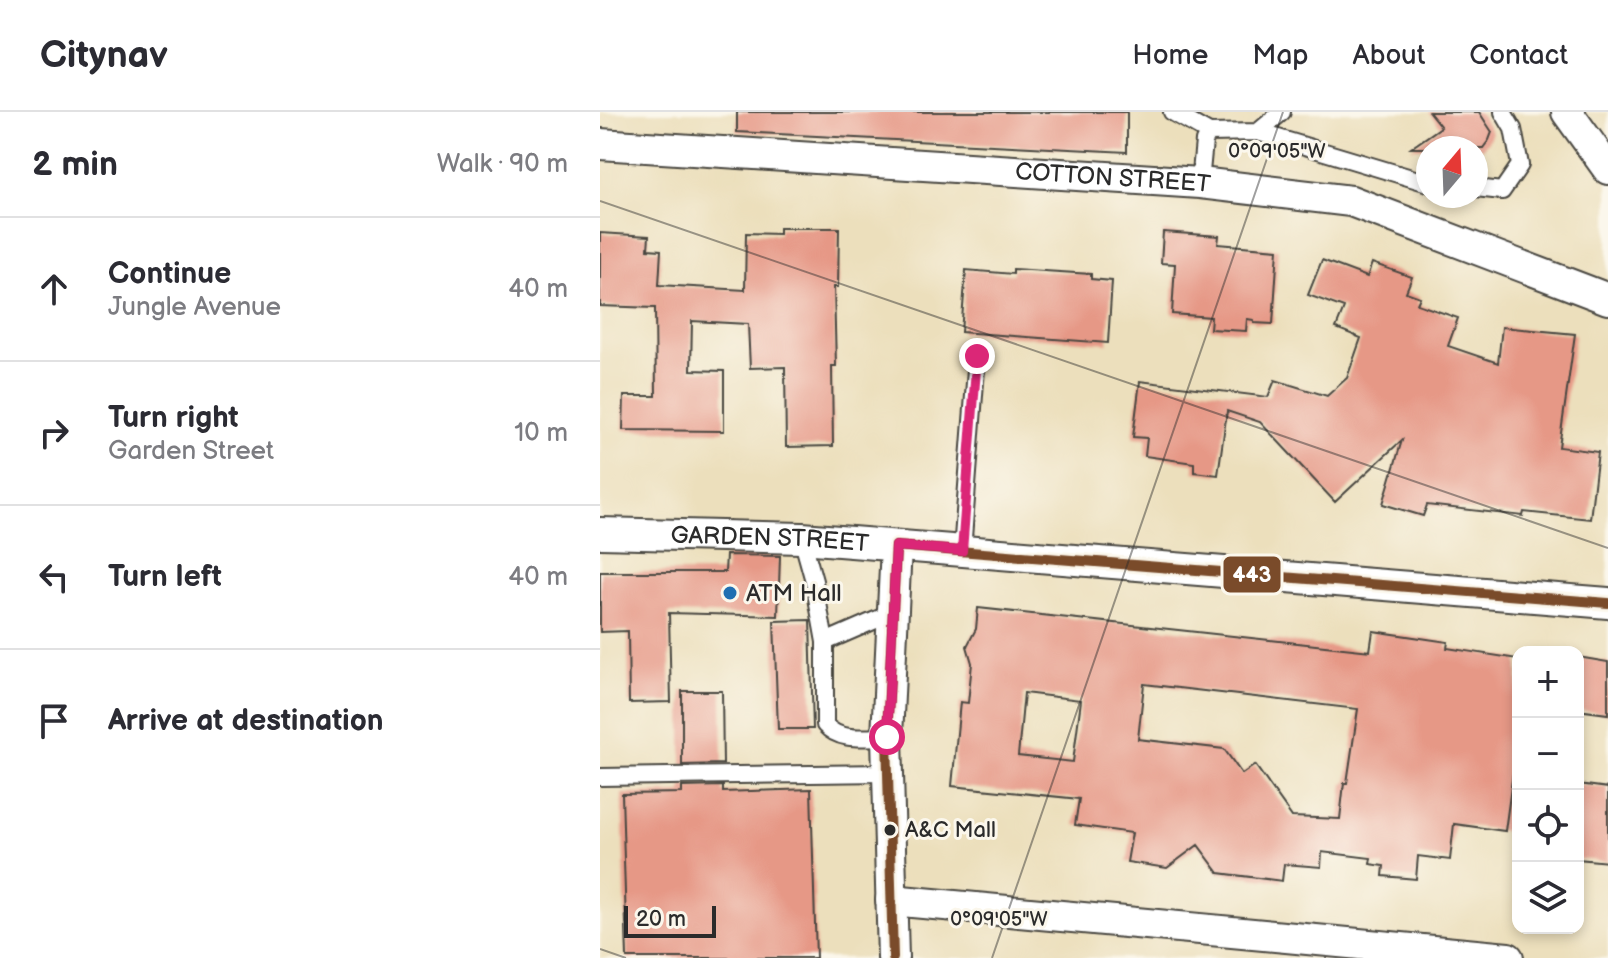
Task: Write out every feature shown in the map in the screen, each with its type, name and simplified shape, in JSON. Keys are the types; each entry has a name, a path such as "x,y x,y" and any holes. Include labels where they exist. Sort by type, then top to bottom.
{"street":[{"path":"1567,112 1608,169"},
{"name":"COTTON STREET","path":"600,144 1200,183 1351,201 1608,299"},
{"name":"GARDEN STREET","path":"600,533 802,538 1608,603"},
{"path":"893,958 887,737 896,546"},
{"path":"891,900 1508,958"}],"lane":[{"path":"1172,112 1209,133 1258,132 1416,179"},
{"path":"1258,132 1282,112"},
{"path":"1488,189 1502,191 1520,165 1513,129 1503,112"},
{"path":"1200,183 1204,141 1209,133"},
{"path":"962,551 977,356"},
{"path":"802,538 814,581 825,642 825,725 841,737 887,737"},
{"path":"825,642 894,612"},
{"path":"600,777 887,773"}],"building":[{"path":"737,112 1127,112 1127,152 737,132"},
{"path":"1429,112 1479,112 1492,132 1488,141 1488,136 1428,136 1441,127"},
{"path":"779,228 839,228 838,287 834,287 836,366 832,366 833,446 786,447 785,367 750,368 748,324 692,321 691,370 724,371 724,431 623,430 624,396 656,396 655,308 600,306 600,233 649,236 648,249 661,250 659,285 745,290 746,233 779,234"},
{"path":"1163,232 1219,236 1218,244 1278,249 1273,324 1254,323 1254,320 1247,319 1246,331 1210,329 1211,317 1172,314 1175,264 1161,263"},
{"path":"1322,260 1367,277 1372,263 1412,277 1406,292 1420,297 1417,304 1458,318 1448,346 1498,363 1502,327 1575,334 1559,447 1598,452 1590,519 1524,512 1523,516 1427,505 1423,516 1383,504 1402,440 1335,502 1260,422 1227,411 1218,475 1194,472 1194,463 1145,456 1147,438 1133,437 1140,381 1268,397 1275,380 1327,396 1347,378 1361,338 1336,328 1344,308 1308,295"},
{"path":"1013,269 1091,274 1091,279 1112,281 1108,343 961,332 966,270 1013,274"},
{"path":"726,555 780,556 778,616 669,613 671,702 629,703 628,631 600,632 600,572 725,572"},
{"path":"978,608 1370,651 1373,631 1448,642 1447,648 1512,658 1512,780 1505,831 1454,824 1450,860 1418,856 1416,879 1383,876 1384,866 1370,864 1371,858 1322,852 1321,867 1284,864 1282,881 1219,873 1198,845 1167,868 1127,862 1132,833 1075,825 1079,799 952,786 960,702 968,703 972,663 967,646 976,629","holes":["1144,684 1358,709 1340,819 1292,817 1255,765 1242,774 1224,749 1138,739","1024,693 1081,700 1073,762 1018,756"]},
{"path":"810,620 813,729 778,729 774,621"},
{"path":"1584,658 1608,662 1608,714 1584,711"},
{"path":"682,691 722,691 723,764 682,765"},
{"path":"1584,785 1608,788 1608,862 1584,860"},
{"path":"723,786 723,792 811,789 816,958 627,958 622,794 682,793 682,787"}],"transit line":[{"name":"443","path":"896,546 1608,603"},
{"name":"443","path":"893,958 887,737 896,546"}],"place":[{"name":"ATM Hall","path":"730,593"},
{"name":"A&C Mall","path":"890,830"}],"route":[{"path":"887,737 896,546 962,551 977,356"}]}
